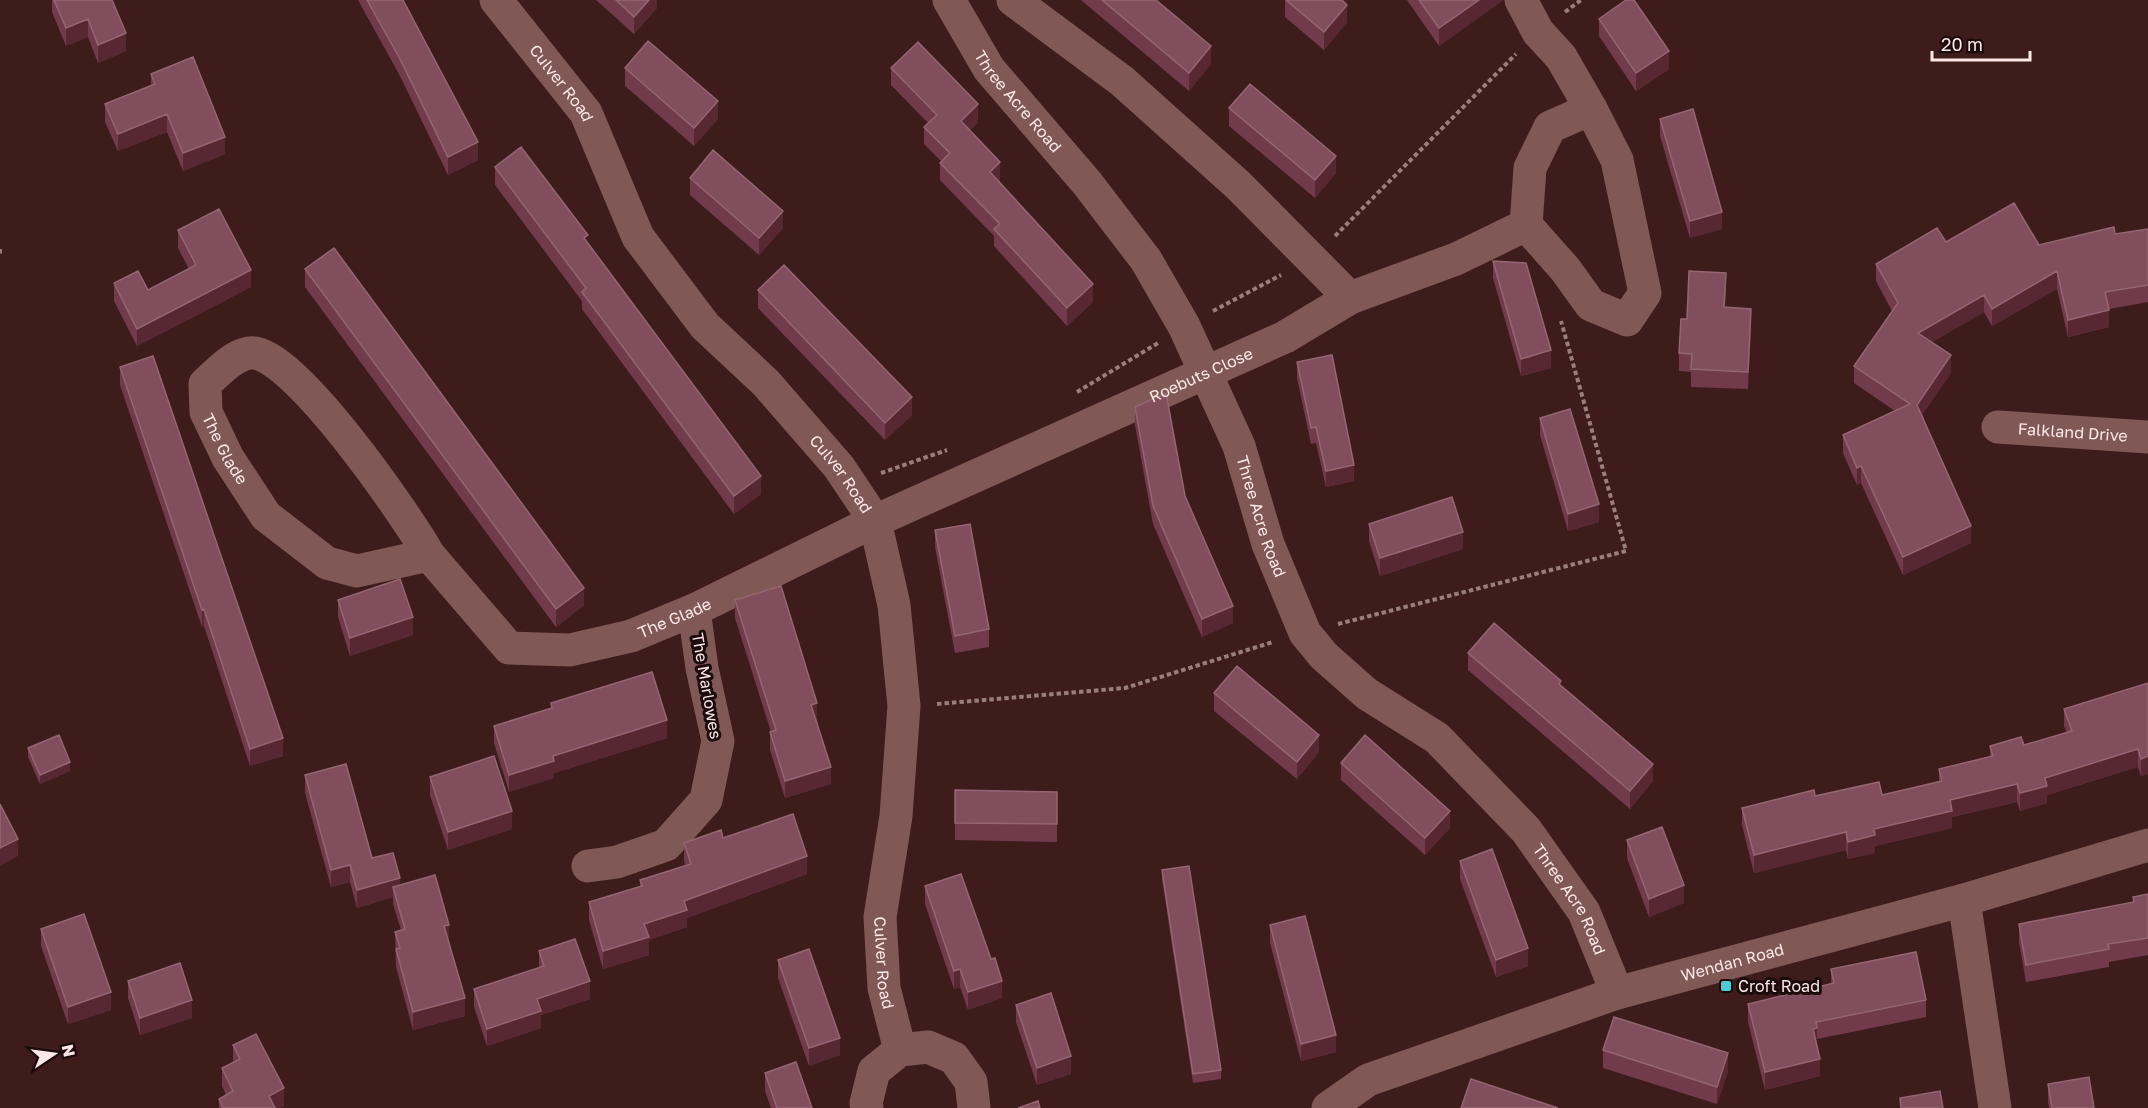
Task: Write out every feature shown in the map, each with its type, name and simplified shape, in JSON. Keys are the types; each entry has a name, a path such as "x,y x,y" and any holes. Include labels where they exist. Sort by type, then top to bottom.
{"street":[{"name":"Culver Road","path":"496,0 586,113 638,237 705,326 766,383 850,484 875,521 894,605 904,706 896,816 880,917 884,988 900,1050"},
{"name":"Three Acre Road","path":"949,0 989,69 1087,183 1146,260 1184,326 1239,446 1268,544 1305,633 1324,656 1367,694 1437,738 1526,830 1584,912 1617,993"},
{"path":"1013,0 1122,81 1238,185 1350,298"},
{"path":"1521,0 1538,32 1561,57 1591,109 1617,160 1645,293 1627,321 1591,305 1565,270 1526,225 1530,168 1550,128 1591,109"},
{"name":"Roebuts Close","path":"875,521 1285,337 1350,298 1456,259 1526,225"},
{"name":"The Glade","path":"429,555 357,571 327,563 266,516 228,458 206,412 205,384 231,360 250,352 266,354 330,416 412,524 429,555 509,648 570,650 631,636 694,609 875,521"},
{"name":"Falkland Drive","path":"1998,427 2148,437"},
{"name":"The Marlowes","path":"588,866 617,862 666,845 706,800 718,741 702,668 694,609"},
{"name":"Wendan Road","path":"1328,1108 1368,1080 1617,993 1964,900 2148,845"},
{"path":"1964,900 1995,1108"},
{"path":"867,1108 866,1103 874,1071 900,1050 928,1047 954,1058 971,1082 974,1108"}],"path":[{"path":"1074,393 1184,326 1312,259 1538,32 1581,0"},
{"path":"904,706 1125,688 1305,633 1626,551 1559,315"},
{"path":"850,484 958,446"}],"building":[{"path":"54,0 112,0 126,33 98,45 88,19 66,28"},
{"path":"367,0 403,0 478,142 448,157 400,59"},
{"path":"616,0 649,0 634,17"},
{"path":"1102,0 1156,0 1211,46 1189,73"},
{"path":"1286,0 1342,0 1347,5 1324,32"},
{"path":"1419,0 1479,0 1439,28"},
{"path":"1626,0 1634,0 1669,51 1636,73 1599,19"},
{"path":"648,41 718,101 694,128 625,68"},
{"path":"918,42 978,104 961,121 1000,162 990,172 1093,284 1067,308 994,229 1000,224 940,163 950,153 924,127 937,115 891,68"},
{"path":"193,57 225,137 183,153 167,114 118,134 105,104 155,84 151,74"},
{"path":"1250,84 1336,156 1315,180 1229,108"},
{"path":"1693,109 1722,212 1690,221 1660,119"},
{"path":"521,147 588,235 584,238 761,476 734,496 582,292 586,288 495,167"},
{"path":"713,150 783,211 759,238 690,178"},
{"path":"2014,203 2039,245 2114,227 2115,234 2148,229 2148,285 2105,292 2109,310 2068,320 2057,271 1992,309 1984,295 1918,333 1951,355 1917,405 1971,526 1903,557 1861,466 1857,468 1843,435 1910,404 1854,366 1898,303 1876,264 1937,228 1946,242"},
{"path":"219,209 251,270 137,329 114,283 138,271 148,290 196,265 178,230"},
{"path":"334,248 584,588 556,609 305,269"},
{"path":"1493,261 1526,263 1551,350 1521,359"},
{"path":"784,265 912,397 885,423 758,290"},
{"path":"1689,271 1726,273 1724,307 1751,309 1748,372 1691,369 1692,354 1679,353 1681,319 1687,319"},
{"path":"1332,355 1354,465 1326,471 1316,427 1311,428 1297,362"},
{"path":"153,356 283,738 250,749 120,367"},
{"path":"1166,393 1185,496 1233,606 1202,619 1153,506 1135,407"},
{"path":"1570,409 1599,504 1568,514 1540,418"},
{"path":"1452,497 1463,532 1380,558 1369,524"},
{"path":"970,524 989,629 955,636 935,530"},
{"path":"400,579 413,617 350,638 338,600"},
{"path":"781,586 817,703 811,705 831,767 785,781 770,732 776,730 735,600"},
{"path":"1494,623 1561,681 1559,684 1653,764 1630,791 1468,653"},
{"path":"1237,666 1319,735 1297,762 1214,693"},
{"path":"652,672 667,720 553,756 554,761 509,775 494,726 552,708 551,703"},
{"path":"2148,683 2148,756 2141,759 2138,749 2045,778 2047,786 2020,793 2017,784 1950,800 1952,811 1874,829 1875,835 1848,842 1846,832 1754,855 1742,808 1814,790 1815,796 1879,782 1882,795 1942,781 1939,769 1993,756 1990,746 2021,737 2024,745 2072,731 2064,709"},
{"path":"59,735 70,762 40,775 28,748"},
{"path":"1365,735 1450,811 1425,838 1341,763"},
{"path":"494,756 512,811 448,832 430,777"},
{"path":"346,764 372,858 393,853 400,878 357,890 350,865 331,870 305,775"},
{"path":"955,790 1057,792 1057,824 955,823"},
{"path":"0,804 18,839 0,848"},
{"path":"793,814 807,856 684,901 687,910 644,924 649,937 603,951 589,902 642,886 640,880 691,864 684,843 721,830 723,838"},
{"path":"1662,827 1684,885 1649,899 1627,840"},
{"path":"1492,849 1528,948 1496,960 1460,861"},
{"path":"1189,866 1221,1070 1193,1074 1162,870"},
{"path":"961,874 991,959 995,958 1002,981 968,992 960,969 954,971 925,886"},
{"path":"435,875 449,925 444,926 465,998 413,1012 396,949 400,948 395,932 405,929 393,887"},
{"path":"2148,894 2148,938 2108,944 2109,949 2026,965 2019,924 2134,902 2133,897"},
{"path":"84,914 111,992 68,1007 41,929"},
{"path":"1305,916 1336,1035 1301,1044 1270,925"},
{"path":"575,939 590,981 537,999 541,1011 487,1029 474,989 544,966 539,951"},
{"path":"809,949 840,1038 809,1048 778,960"},
{"path":"1916,952 1926,1000 1816,1022 1817,1028 1813,1029 1820,1059 1765,1072 1748,1004 1834,983 1831,969"},
{"path":"180,963 192,1000 140,1018 128,981"},
{"path":"1051,993 1071,1056 1037,1068 1016,1005"},
{"path":"1614,1017 1728,1053 1717,1087 1603,1050"},
{"path":"256,1034 284,1088 269,1096 275,1108 223,1108 219,1099 233,1091 222,1068 240,1059 233,1045"},
{"path":"796,1062 812,1108 777,1108 765,1073"},
{"path":"2089,1077 2094,1108 2052,1108 2048,1084"},
{"path":"1471,1079 1558,1108 1461,1108"},
{"path":"1940,1091 1943,1108 1901,1108 1900,1098"},
{"path":"1038,1101 1040,1108 1018,1108"}],"place":[{"name":"Croft Road","path":"1726,986"}]}
